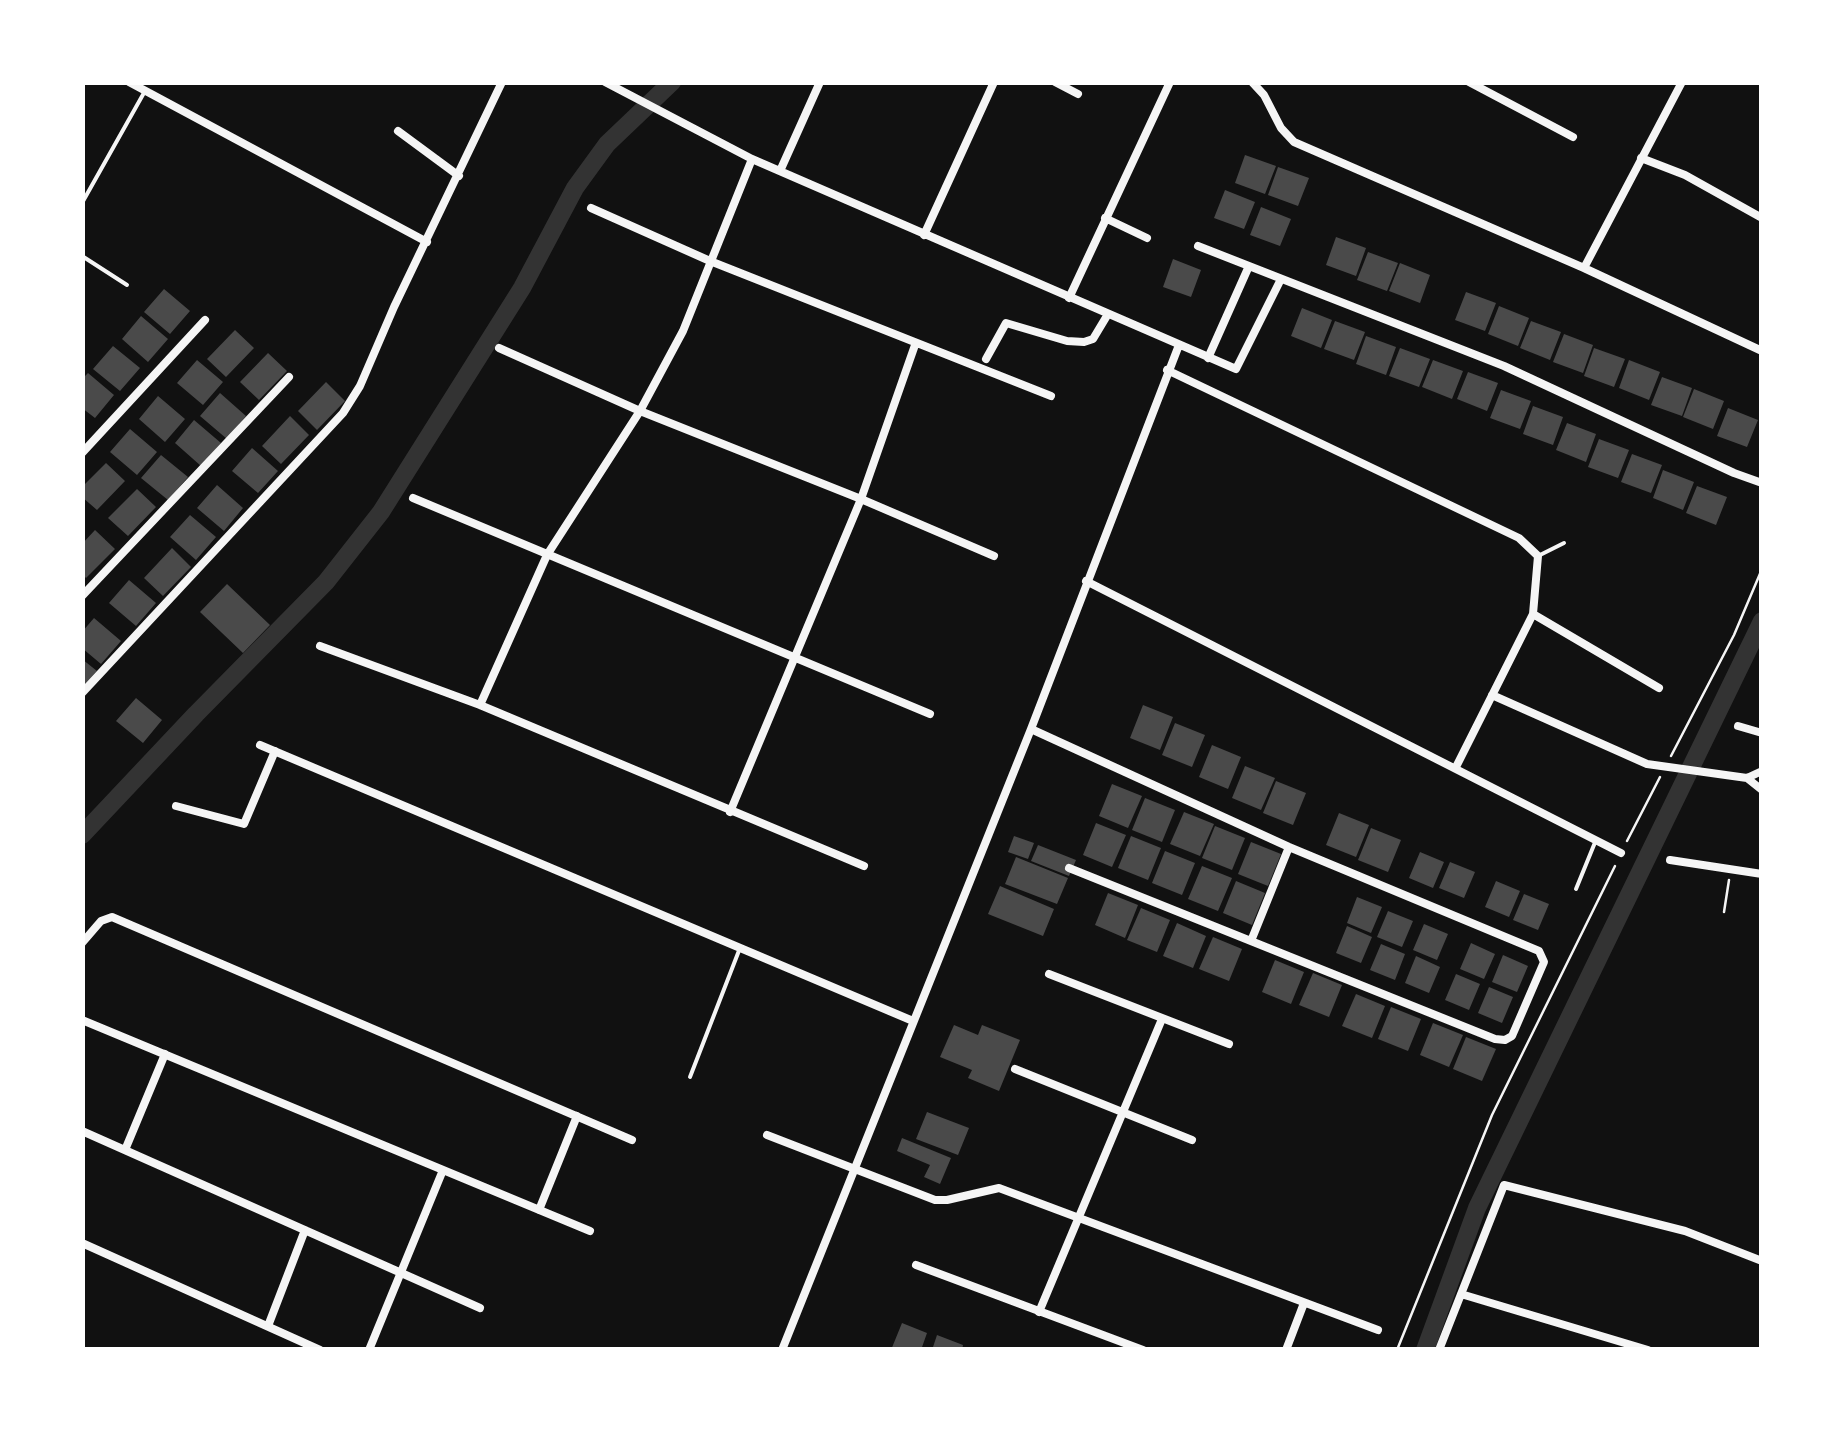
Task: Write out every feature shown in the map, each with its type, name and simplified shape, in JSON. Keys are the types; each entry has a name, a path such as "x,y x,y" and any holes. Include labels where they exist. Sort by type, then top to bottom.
{"street":[{"path":"129,82 427,242"},
{"path":"82,693 343,413 360,386 502,82"},
{"path":"605,82 752,159 1208,358 1239,368 1282,278"},
{"path":"780,171 820,82"},
{"path":"924,235 994,82"},
{"path":"1055,82 1078,94"},
{"path":"1069,298 1170,82"},
{"path":"1252,82 1294,142 1762,350"},
{"path":"1469,82 1573,138"},
{"path":"1584,268 1682,82"},
{"path":"398,131 459,176"},
{"path":"1641,158 1684,174 1762,218"},
{"path":"480,705 546,555 640,411 683,331 752,159"},
{"path":"591,208 710,261 1051,396"},
{"path":"1105,218 1147,238"},
{"path":"1198,246 1504,366 1734,473 1762,482"},
{"path":"1208,358 1249,266"},
{"path":"986,359 1006,323 1067,341 1084,342 1093,339 1108,314"},
{"path":"82,453 204,320"},
{"path":"730,812 861,499 915,344"},
{"path":"782,1350 1031,728 1179,344"},
{"path":"500,348 640,411 994,556"},
{"path":"1167,370 1518,538 1538,556 1533,614 1456,767"},
{"path":"82,596 289,378"},
{"path":"413,498 930,714"},
{"path":"1086,582 1621,854"},
{"path":"1533,614 1660,688"},
{"path":"320,646 480,705 864,866"},
{"path":"1492,694 1648,764 1747,778 1762,790"},
{"path":"1738,726 1762,733"},
{"path":"1031,728 1289,847 1539,951 1544,962 1512,1036 1505,1040 1068,868"},
{"path":"260,744 914,1021"},
{"path":"176,806 244,824 275,751"},
{"path":"1747,778 1762,771"},
{"path":"1250,941 1289,847"},
{"path":"1670,860 1762,874"},
{"path":"82,943 102,921 112,917 632,1140"},
{"path":"1049,974 1228,1044"},
{"path":"1039,1312 1162,1019"},
{"path":"82,1020 590,1231"},
{"path":"125,1150 165,1054"},
{"path":"1015,1069 1192,1140"},
{"path":"540,1210 576,1116"},
{"path":"82,1131 480,1308"},
{"path":"766,1135 935,1200 999,1188 1378,1330"},
{"path":"369,1350 443,1170"},
{"path":"1439,1350 1504,1185 1685,1230 1762,1262"},
{"path":"268,1326 305,1230"},
{"path":"82,1243 320,1350"},
{"path":"916,1266 1143,1350"},
{"path":"1461,1294 1648,1350"},
{"path":"1286,1350 1304,1303"}],"lane":[{"path":"82,203 144,91"},
{"path":"82,256 127,285"},
{"path":"1538,556 1564,543"},
{"path":"1576,890 1596,840"},
{"path":"690,1077 740,948"}],"path":[{"path":"1398,1350 1492,1115 1734,635 1762,568"},
{"path":"1724,912 1730,869"}],"building":[{"path":"1245,155 1276,166 1265,194 1235,183"},
{"path":"1278,167 1309,178 1298,206 1268,195"},
{"path":"1225,190 1255,202 1244,229 1214,218"},
{"path":"1261,207 1291,219 1280,246 1250,235"},
{"path":"1336,237 1366,248 1356,276 1326,265"},
{"path":"1368,252 1398,263 1387,291 1357,280"},
{"path":"1173,259 1201,270 1191,297 1163,287"},
{"path":"1400,263 1430,275 1420,303 1389,291"},
{"path":"164,289 190,311 170,334 144,312"},
{"path":"1466,292 1496,303 1485,331 1455,320"},
{"path":"1499,306 1529,318 1518,346 1488,334"},
{"path":"1302,308 1332,320 1321,348 1291,336"},
{"path":"141,316 168,339 148,362 122,339"},
{"path":"1335,321 1365,332 1354,360 1324,349"},
{"path":"1531,321 1561,332 1550,360 1520,348"},
{"path":"235,330 254,348 226,377 207,359"},
{"path":"1564,334 1593,345 1583,373 1553,362"},
{"path":"1366,336 1396,347 1386,375 1356,364"},
{"path":"113,346 140,368 120,391 93,369"},
{"path":"1400,348 1430,359 1419,387 1389,376"},
{"path":"1594,348 1625,359 1614,387 1584,376"},
{"path":"268,353 287,371 259,400 240,382"},
{"path":"197,360 223,382 203,405 177,383"},
{"path":"1433,360 1463,371 1452,399 1422,387"},
{"path":"1629,360 1660,372 1649,400 1619,388"},
{"path":"1468,372 1498,383 1487,411 1457,399"},
{"path":"88,373 114,395 95,418 82,408 82,379"},
{"path":"1662,377 1692,388 1682,416 1651,405"},
{"path":"326,382 345,401 317,430 298,411"},
{"path":"1694,389 1724,401 1713,429 1683,417"},
{"path":"1501,390 1531,401 1520,429 1490,418"},
{"path":"220,393 246,416 227,439 200,416"},
{"path":"158,396 185,419 165,442 139,419"},
{"path":"1533,406 1563,417 1553,445 1523,434"},
{"path":"1728,408 1758,420 1747,447 1717,436"},
{"path":"290,416 309,435 281,464 262,446"},
{"path":"194,420 221,443 201,466 175,443"},
{"path":"1567,423 1596,434 1586,462 1556,450"},
{"path":"130,429 157,452 137,475 110,452"},
{"path":"1599,439 1629,450 1618,478 1588,467"},
{"path":"252,448 278,471 258,493 232,471"},
{"path":"1632,454 1662,465 1651,493 1621,482"},
{"path":"161,455 188,477 168,500 141,478"},
{"path":"106,463 125,481 97,510 82,497 82,487"},
{"path":"1663,470 1694,482 1683,510 1653,498"},
{"path":"217,485 243,508 224,531 197,508"},
{"path":"1697,486 1727,497 1716,525 1686,513"},
{"path":"137,489 156,507 128,536 108,518"},
{"path":"190,515 216,537 196,560 170,537"},
{"path":"95,530 115,549 86,578 82,574 82,544"},
{"path":"172,548 191,567 163,596 144,578"},
{"path":"129,580 156,603 136,626 109,603"},
{"path":"227,584 270,625 243,653 200,612"},
{"path":"94,618 121,641 101,664 82,648 82,632"},
{"path":"82,659 97,671 82,687"},
{"path":"136,698 162,720 143,743 116,721"},
{"path":"1143,705 1173,717 1160,750 1130,738"},
{"path":"1175,723 1205,735 1192,767 1162,755"},
{"path":"1212,745 1241,757 1228,789 1199,777"},
{"path":"1245,766 1275,778 1261,810 1232,798"},
{"path":"1276,781 1306,793 1293,825 1263,813"},
{"path":"1112,784 1142,796 1128,828 1099,816"},
{"path":"1145,798 1175,810 1162,842 1132,830"},
{"path":"1184,812 1214,824 1200,856 1170,844"},
{"path":"1339,813 1369,825 1356,857 1326,845"},
{"path":"1096,823 1126,835 1112,867 1083,855"},
{"path":"1215,826 1245,838 1232,870 1202,858"},
{"path":"1371,828 1401,840 1388,872 1358,860"},
{"path":"1014,836 1034,843 1028,859 1008,852"},
{"path":"1131,836 1161,848 1148,880 1118,868"},
{"path":"1251,842 1281,854 1268,886 1238,874"},
{"path":"1038,845 1076,860 1069,876 1031,861"},
{"path":"1165,851 1195,863 1182,895 1152,883"},
{"path":"1420,852 1444,862 1433,888 1409,878"},
{"path":"1016,857 1068,878 1057,904 1005,884"},
{"path":"1450,862 1475,872 1464,898 1439,888"},
{"path":"1202,866 1232,878 1218,911 1188,899"},
{"path":"1236,881 1265,893 1252,925 1223,913"},
{"path":"1496,881 1520,891 1509,917 1485,907"},
{"path":"1000,886 1054,909 1043,936 988,914"},
{"path":"1108,893 1138,905 1125,938 1095,925"},
{"path":"1524,894 1549,904 1538,930 1513,920"},
{"path":"1357,897 1382,907 1371,933 1347,923"},
{"path":"1141,908 1170,920 1157,952 1127,940"},
{"path":"1388,911 1413,921 1402,947 1377,937"},
{"path":"1177,923 1206,936 1193,968 1163,956"},
{"path":"1424,924 1448,934 1437,960 1413,950"},
{"path":"1347,926 1372,937 1361,963 1336,953"},
{"path":"1213,937 1242,949 1229,981 1199,969"},
{"path":"1471,943 1495,954 1484,979 1460,969"},
{"path":"1381,944 1405,954 1395,980 1370,970"},
{"path":"1503,955 1528,966 1517,992 1492,982"},
{"path":"1416,956 1440,967 1429,993 1405,983"},
{"path":"1275,960 1304,972 1291,1004 1262,992"},
{"path":"1313,973 1342,985 1329,1017 1299,1005"},
{"path":"1456,974 1480,984 1469,1010 1445,1000"},
{"path":"1489,987 1513,997 1502,1023 1478,1013"},
{"path":"1356,994 1385,1006 1372,1038 1342,1026"},
{"path":"1391,1007 1421,1019 1408,1051 1378,1039"},
{"path":"1433,1023 1463,1035 1449,1067 1420,1055"},
{"path":"954,1025 978,1035 982,1025 1020,1040 999,1091 968,1078 972,1070 940,1057"},
{"path":"1466,1037 1496,1049 1482,1081 1453,1069"},
{"path":"927,1112 969,1128 958,1155 916,1139"},
{"path":"902,1138 951,1158 940,1184 924,1177 930,1165 897,1151"},
{"path":"902,1323 927,1333 921,1350 891,1350"},
{"path":"937,1335 963,1345 962,1350 932,1350"}],"waterway":[{"path":"82,835 326,582 381,512 522,288 575,188 607,144 672,82"},
{"path":"1425,1350 1477,1208 1762,621"}]}
